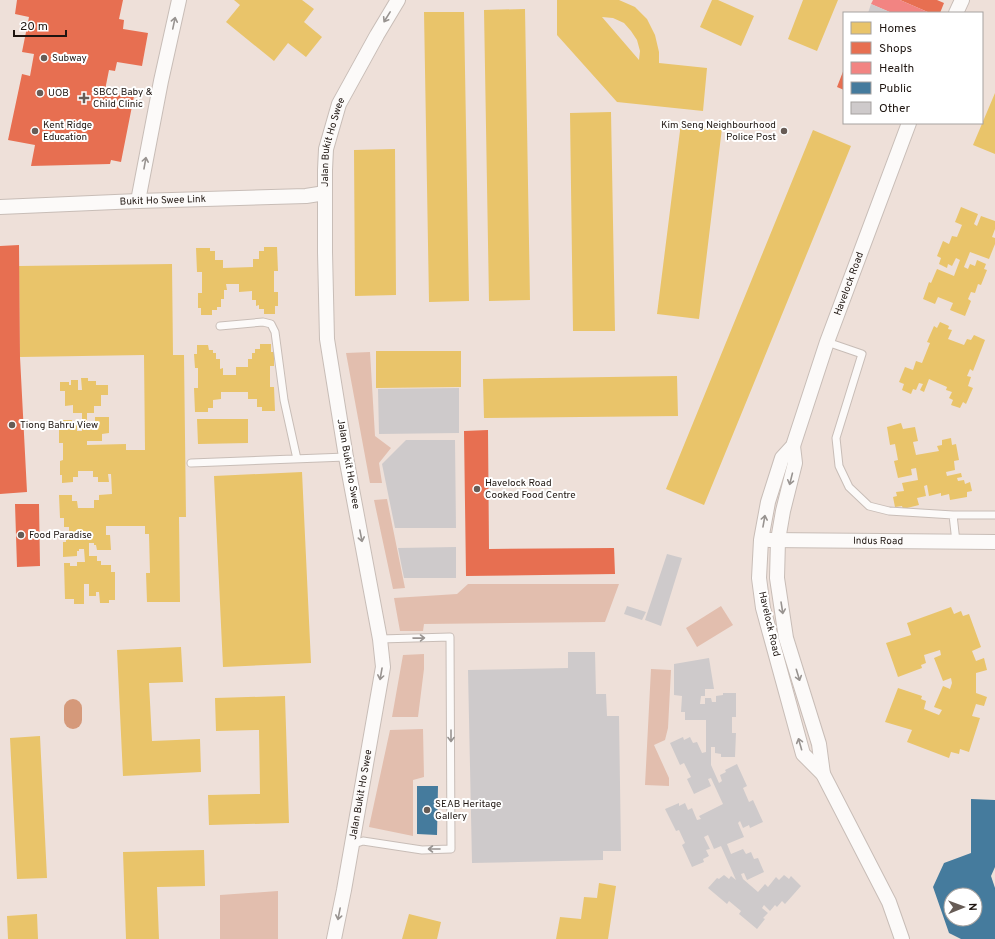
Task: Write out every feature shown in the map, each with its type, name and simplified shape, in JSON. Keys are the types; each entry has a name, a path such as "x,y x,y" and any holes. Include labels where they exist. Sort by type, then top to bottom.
{"street":[{"path":"138,201 161,81 179,0"},
{"name":"Jalan Bukit Ho Swee","path":"334,939 344,890 382,667 380,639 346,457 327,339 325,252 326,150 339,104 398,0"},
{"path":"956,12 962,0"},
{"name":"Havelock Road","path":"902,939 889,902 823,774 803,754 763,608 759,578 761,540 768,502 782,458 793,446 827,342 909,124"},
{"name":"Bukit Ho Swee Link","path":"0,207 306,196 325,193"},
{"name":"Havelock Road","path":"793,446 795,463 783,511 778,540 777,578 786,638 819,744 823,774"},
{"name":"Indus Road","path":"761,540 995,542"}],"lane":[{"path":"220,326 263,322 271,324 276,332 284,400 297,459"},
{"path":"827,342 862,354 836,438 839,466 849,488 869,506 890,511 953,515 995,515"},
{"path":"191,463 346,457"},
{"path":"953,515 956,542"},
{"path":"351,846 363,841 422,850 451,849 450,637 380,639"}],"shaded area":[{"path":"370,352 375,436 391,448 379,463 382,483 370,483 346,353"},
{"path":"387,499 405,588 393,589 374,500"},
{"path":"468,584 619,584 605,622 424,624 423,631 400,631 394,598 457,594"},
{"path":"721,606 733,625 697,647 686,628"},
{"path":"424,654 424,669 418,717 392,717 403,655"},
{"path":"651,669 671,670 668,728 665,740 654,745 669,778 669,786 645,785"},
{"path":"423,729 424,777 413,780 413,836 369,827 390,730"},
{"path":"278,891 278,939 220,939 220,895"}],"building: Homes":[{"path":"234,0 302,0 314,9 304,22 322,37 306,57 288,43 274,61 226,22 240,5"},
{"path":"557,0 619,0 635,7 647,19 655,35 659,52 659,63 707,68 703,111 617,102 557,35","holes":["602,17 613,18 624,23 637,40 640,51 639,60"]},
{"path":"712,0 718,0 754,16 741,46 700,27"},
{"path":"803,0 838,0 817,51 788,39"},
{"path":"525,9 530,300 489,301 484,10"},
{"path":"424,12 464,12 469,301 429,302"},
{"path":"995,93 995,154 973,145"},
{"path":"611,112 615,331 573,331 570,113"},
{"path":"681,123 722,128 699,319 657,314"},
{"path":"813,130 851,146 704,505 666,489"},
{"path":"395,149 396,295 355,296 354,150"},
{"path":"961,207 978,214 974,224 977,226 981,216 995,221 995,229 992,237 995,238 995,244 989,259 970,252 964,267 968,269 970,264 975,266 977,260 986,264 984,269 987,270 981,285 978,284 975,293 971,292 968,299 971,301 965,316 950,310 953,303 938,297 935,304 923,299 929,282 931,283 937,269 954,276 960,260 956,258 952,266 948,264 947,268 939,264 941,258 937,256 943,241 949,244 952,236 957,237 962,225 955,222"},
{"path":"264,247 277,247 278,271 274,271 274,292 278,292 278,306 275,306 275,314 264,314 264,309 259,309 259,305 256,306 256,300 252,300 252,291 239,292 239,284 226,284 227,290 224,290 224,299 221,299 221,307 217,307 217,310 212,310 212,315 201,315 201,308 198,308 198,293 202,293 202,272 197,272 196,248 210,248 210,251 215,251 215,260 223,260 223,268 253,267 253,259 259,259 259,251 264,251"},
{"path":"172,264 173,355 184,355 186,517 179,517 180,602 147,602 146,573 150,573 149,534 145,534 145,526 106,526 106,535 110,535 111,550 97,550 94,543 89,543 89,556 97,556 97,561 101,561 101,565 111,565 111,572 115,572 115,600 109,600 109,603 100,603 99,592 96,592 96,596 89,596 89,584 84,584 84,604 74,604 74,599 65,599 64,563 70,563 70,566 77,566 77,562 85,562 84,549 79,549 79,551 77,551 77,556 63,557 63,542 66,542 66,533 69,533 69,527 64,527 64,518 60,518 59,495 72,495 72,501 77,501 78,508 94,508 94,500 99,500 99,495 112,494 111,474 108,474 109,482 98,482 98,477 93,477 93,471 78,471 78,477 73,477 73,482 62,483 62,475 60,475 60,461 63,460 63,443 59,443 59,429 61,429 61,420 72,420 72,425 77,425 77,431 82,431 82,413 73,413 73,405 65,406 65,391 60,391 60,382 69,382 69,385 71,385 71,380 78,380 78,390 82,390 81,378 88,378 88,381 96,381 96,385 108,385 108,395 101,395 101,406 94,406 94,413 87,413 87,421 95,421 95,417 109,417 109,433 102,434 102,441 87,441 87,445 126,444 126,450 145,450 144,355 20,357 19,266"},
{"path":"940,322 949,326 948,329 952,330 948,339 964,345 967,339 971,340 974,335 985,340 973,371 970,369 967,376 971,377 968,386 973,388 966,404 963,402 960,408 951,405 953,400 949,398 952,392 946,390 947,387 929,379 924,392 920,390 923,384 919,383 916,390 913,389 911,394 902,390 904,384 899,382 905,367 913,370 916,361 922,363 930,343 927,342 934,326 937,328"},
{"path":"260,344 271,344 271,352 274,352 274,366 270,366 270,387 274,387 275,411 262,411 262,407 257,407 257,399 248,399 248,392 221,392 221,399 213,400 213,408 208,408 208,412 195,412 194,388 198,388 198,368 195,368 194,354 197,354 197,345 208,345 209,350 213,350 213,353 216,353 216,359 220,359 220,369 223,368 223,375 236,375 236,367 248,367 248,359 252,359 252,353 255,353 255,349 260,349"},
{"path":"376,351 461,351 461,387 376,388"},
{"path":"677,376 678,416 484,418 483,379"},
{"path":"197,419 248,419 248,443 198,444"},
{"path":"901,423 903,429 915,427 918,441 913,442 916,455 939,451 937,446 942,445 942,440 951,438 952,445 956,444 959,460 954,461 955,470 946,472 947,476 961,473 962,477 957,478 958,481 964,480 965,484 970,482 972,491 967,492 967,497 950,500 949,494 941,496 941,493 929,496 927,485 924,486 926,496 917,498 919,505 903,509 902,506 895,507 893,497 897,496 896,492 904,491 902,483 918,480 916,468 911,469 912,475 898,478 894,461 898,460 895,444 890,445 887,427"},
{"path":"302,472 311,663 223,667 214,476"},
{"path":"951,607 954,614 961,611 963,616 969,614 981,647 972,651 976,661 984,658 987,670 976,673 976,693 987,697 984,706 976,704 972,716 980,718 969,752 960,749 959,754 951,752 949,758 907,742 912,730 885,722 898,688 922,696 921,699 926,701 924,709 939,715 942,710 934,707 943,686 950,689 952,683 951,678 943,681 934,658 941,655 940,650 924,655 926,663 921,665 922,668 898,677 886,643 911,635 907,623"},
{"path":"181,647 183,682 149,683 152,741 200,739 201,772 123,776 117,650"},
{"path":"285,696 289,823 209,825 208,795 260,794 259,730 216,731 215,698"},
{"path":"40,736 47,878 17,879 10,738"},
{"path":"204,850 205,886 157,887 159,939 126,939 123,852"},
{"path":"599,883 616,886 608,939 556,939 560,917 581,919 584,897 597,898"},
{"path":"37,914 38,939 8,939 7,916"},
{"path":"409,914 441,922 437,939 402,939"}],"building: Shops":[{"path":"17,0 123,0 119,19 124,20 123,29 148,33 142,66 117,62 115,71 109,70 105,90 134,96 121,162 111,160 110,164 31,166 35,145 8,140 22,74 30,76 34,54 22,52 29,17 15,14"},
{"path":"900,0 937,0 944,3 940,12 928,12"},
{"path":"843,72 843,90 837,87"},
{"name":"Tiong Bahru View","path":"19,245 20,357 27,492 0,494 0,246"},
{"name":"Havelock Road Cooked Food Centre","path":"488,430 489,549 614,548 615,574 466,576 464,431"},
{"path":"15,504 39,504 40,566 17,567"}],"building: Health":[{"path":"873,0 900,0 928,12 890,12 871,4"}],"building: Public":[{"name":"SEAB Heritage Gallery","path":"417,786 438,786 437,835 417,834"},
{"path":"971,799 995,800 995,867 991,876 995,888 995,939 961,939 949,933 947,927 983,927 983,887 943,887 943,916 933,887 944,863 971,853"}],"building: Other":[{"path":"871,4 890,12 868,12"},
{"path":"459,388 459,433 379,434 378,389"},
{"path":"406,440 455,440 456,528 395,528 382,464"},
{"path":"456,547 456,578 404,578 398,548"},
{"path":"667,554 682,558 661,626 645,620"},
{"path":"627,606 646,612 642,620 624,614"},
{"path":"568,652 595,652 596,694 606,694 607,716 619,716 621,851 603,851 603,860 472,863 468,670 568,668"},
{"path":"709,658 714,689 705,689 705,696 701,696 700,704 705,704 705,698 711,698 712,702 716,702 716,696 723,695 723,693 736,693 736,717 732,717 732,733 736,733 735,757 721,757 721,754 715,753 715,747 711,747 711,765 719,783 722,781 720,775 726,772 725,770 737,764 747,786 743,788 749,802 753,800 763,822 750,828 749,825 743,828 740,821 738,823 744,837 727,844 731,854 743,849 746,854 751,852 754,859 758,858 764,872 747,880 744,873 741,874 743,879 758,892 765,884 768,887 776,877 779,880 784,875 789,879 791,876 801,886 785,904 782,901 777,907 775,905 770,911 764,905 762,908 768,913 763,918 765,919 757,929 739,914 741,911 729,901 727,904 708,888 717,878 719,879 724,875 729,879 731,876 736,880 721,846 714,849 708,835 704,837 710,849 706,850 709,856 703,859 704,862 692,867 682,845 685,843 679,830 676,831 665,809 679,803 679,806 685,803 688,810 692,808 697,820 701,819 699,816 723,804 711,778 708,779 711,786 694,794 687,779 691,777 684,763 680,765 670,743 683,737 684,740 690,737 693,743 697,742 702,753 706,752 706,720 685,720 685,712 681,712 682,696 674,695 674,664"}],"waterway":[{"path":"73,708 73,720"}],"place":[{"name":"Subway","path":"44,58"},
{"name":"UOB","path":"40,93"},
{"name":"SBCC Baby & Child Clinic","path":"84,98"},
{"name":"Kent Ridge Education","path":"35,131"},
{"name":"Kim Seng Neighbourhood Police Post","path":"784,131"},
{"name":"Tiong Bahru View","path":"12,425"},
{"name":"Havelock Road Cooked Food Centre","path":"477,489"},
{"name":"Food Paradise","path":"21,535"},
{"name":"SEAB Heritage Gallery","path":"427,810"}]}
